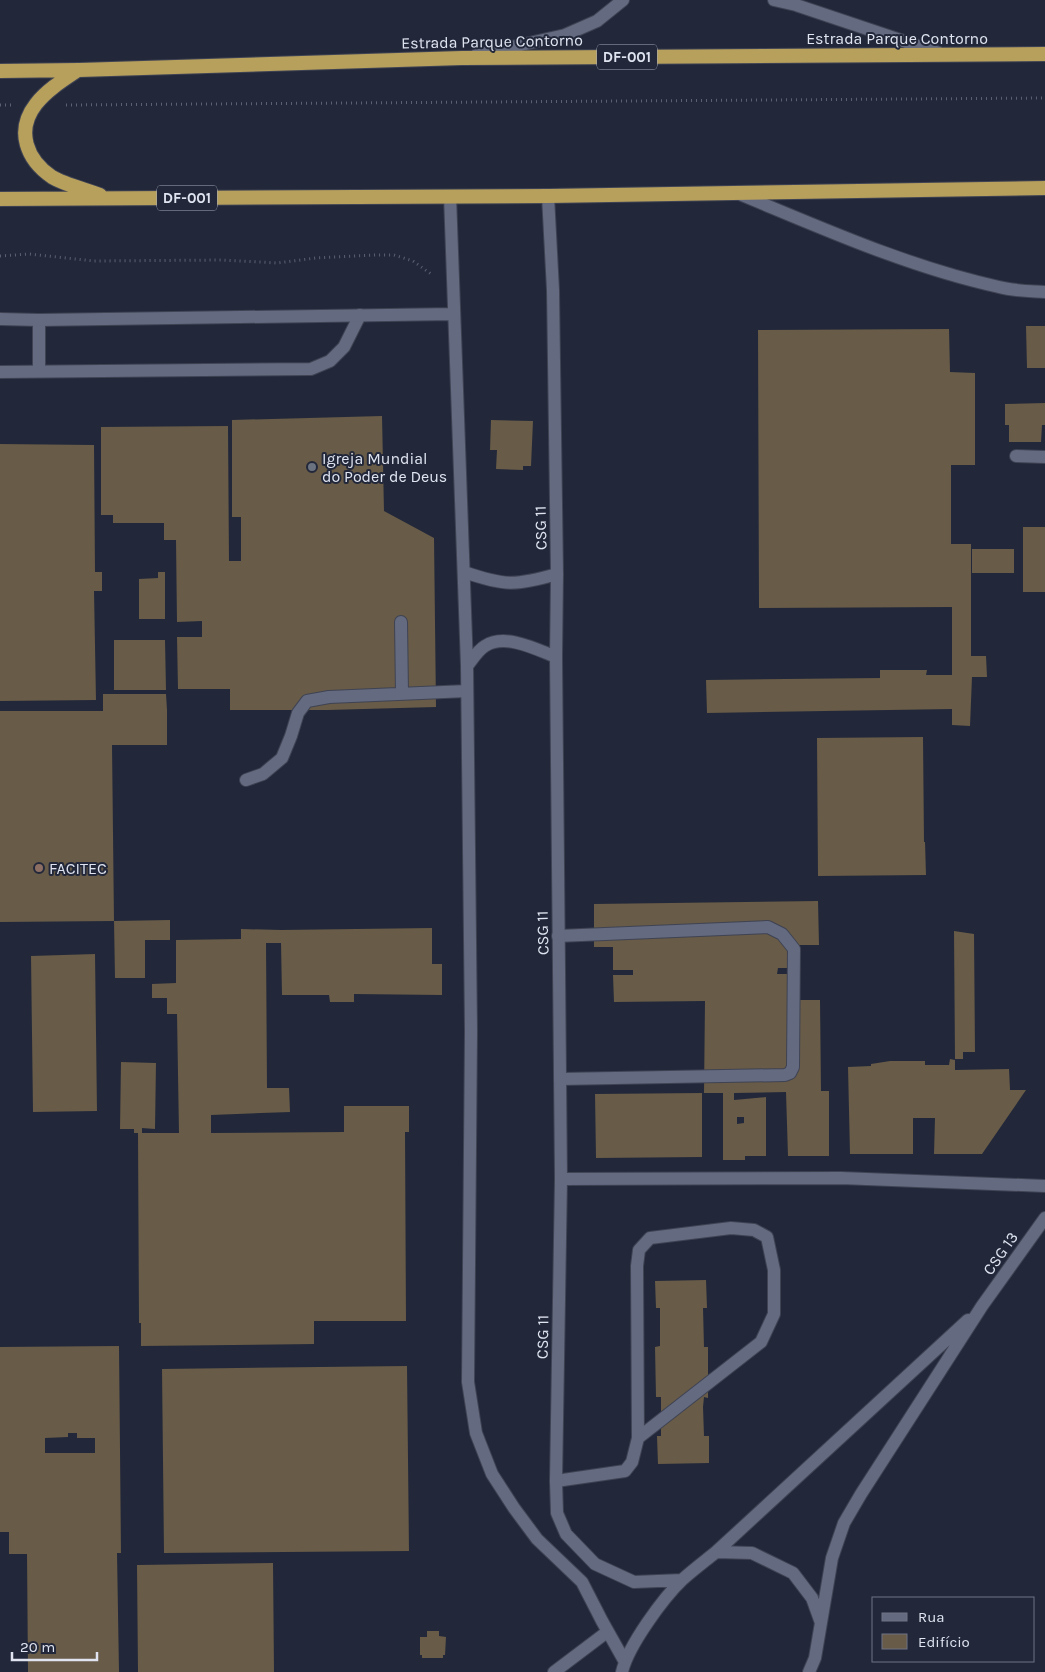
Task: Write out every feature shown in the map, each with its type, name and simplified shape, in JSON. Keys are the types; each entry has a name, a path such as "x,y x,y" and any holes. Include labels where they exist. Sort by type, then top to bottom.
{"highway":[{"name":"Estrada Parque Contorno","path":"0,70 79,70 462,58 1045,54"},
{"path":"79,70 53,87 35,105 25,124 25,142 32,159 53,178 107,198"},
{"name":"DF-001","path":"0,199 548,196 1045,188"}],"street":[{"path":"462,58 564,35 597,21 623,0"},
{"path":"774,0 796,5 946,55"},
{"path":"736,193 872,248 947,274 1001,288 1045,292"},
{"path":"450,196 467,666 471,1031 468,1382 476,1433 492,1474 537,1539 582,1582 624,1667"},
{"name":"CSG 11","path":"548,196 553,290 557,574 556,657 561,1179 557,1513 566,1534 595,1564 634,1582 682,1580"},
{"path":"0,319 454,314"},
{"path":"0,372 310,369 330,361 344,348 360,315"},
{"path":"39,320 39,371"},
{"path":"1016,456 1045,457"},
{"path":"464,572 490,581 509,584 527,583 557,574"},
{"path":"400,622 402,694"},
{"path":"467,666 484,646 496,641 513,642 556,657"},
{"path":"246,780 263,774 282,758 298,712 307,701 329,697 467,691"},
{"path":"558,936 768,927 782,934 794,949 793,1068 785,1076 560,1079"},
{"path":"561,1179 841,1178 1045,1186"},
{"name":"CSG 13","path":"982,1306 1045,1218"},
{"path":"556,1480 625,1471 632,1462 638,1438 637,1266 639,1250 650,1238 731,1228 754,1230 767,1237 774,1270 774,1314 761,1342 638,1438"},
{"path":"624,1667 652,1617 682,1580 716,1552 982,1306"},
{"path":"808,1672 815,1658 832,1558 844,1523 982,1306"},
{"path":"716,1552 752,1553 793,1573 812,1598 821,1625"},
{"path":"554,1672 608,1632"},
{"path":"815,1658 822,1672"}],"path":[{"path":"0,105 1045,98"},
{"path":"0,256 30,254 94,261 222,260 277,263 316,258 394,256 413,261 453,289"}],"building":[{"path":"1026,326 1045,326 1045,368 1027,368"},
{"path":"949,329 950,372 975,373 975,465 951,465 951,544 971,544 971,656 986,656 987,677 972,677 970,726 952,725 952,709 707,713 706,680 880,678 880,670 927,670 926,675 952,675 952,607 759,608 758,330"},
{"path":"1045,403 1045,425 1042,425 1041,442 1009,442 1009,425 1005,425 1005,404"},
{"path":"382,416 384,511 434,538 436,707 230,710 230,689 178,689 177,637 202,637 202,621 177,622 176,540 164,540 164,523 113,523 113,515 101,515 101,427 228,426 229,561 241,561 241,517 232,517 232,420"},
{"path":"491,420 533,421 531,466 523,466 523,470 496,469 497,450 490,450"},
{"path":"0,444 94,445 95,572 102,572 102,591 94,591 96,700 0,701"},
{"path":"1023,527 1045,527 1045,592 1023,592"},
{"path":"972,549 1014,549 1014,573 972,573"},
{"path":"158,572 165,572 165,619 139,619 139,579 158,578"},
{"path":"114,640 165,640 166,690 114,690"},
{"path":"103,694 166,694 167,710 167,745 112,745 114,921 0,922 0,711 103,711"},
{"path":"923,737 926,875 818,876 817,738"},
{"path":"818,901 819,945 797,945 796,968 778,968 777,974 797,974 797,1000 820,1000 821,1091 829,1091 829,1156 788,1156 786,1092 734,1093 734,1100 766,1097 766,1156 745,1156 745,1160 723,1160 723,1093 704,1093 705,1001 614,1002 613,975 633,975 633,970 613,970 613,947 594,947 594,904","holes":["737,1117 744,1117 744,1123 737,1124"]},
{"path":"170,920 170,940 145,940 145,978 115,978 114,921"},
{"path":"432,928 432,964 442,964 442,995 354,994 354,1002 330,1002 329,995 282,995 281,943 266,943 267,1088 289,1088 290,1112 211,1115 211,1133 344,1132 344,1106 409,1106 409,1132 405,1132 406,1321 314,1321 314,1344 141,1346 141,1323 139,1323 138,1133 134,1133 134,1129 120,1129 121,1062 156,1063 155,1129 142,1128 142,1133 179,1133 177,1014 167,1014 167,998 152,998 152,984 176,983 176,940 241,939 241,929"},
{"path":"954,931 974,934 975,1052 963,1052 963,1059 955,1059"},
{"path":"95,954 97,1111 33,1112 31,956"},
{"path":"950,1059 955,1060 955,1070 1009,1069 1010,1090 1026,1090 982,1154 934,1154 935,1118 913,1118 913,1154 850,1154 848,1067 871,1066 871,1064 890,1061 925,1061 925,1065 949,1065"},
{"path":"702,1093 702,1157 596,1158 595,1094"},
{"path":"706,1280 707,1308 703,1308 704,1347 708,1347 708,1398 704,1397 703,1407 704,1436 709,1436 709,1463 658,1464 657,1436 661,1436 661,1397 656,1397 655,1347 660,1346 660,1308 656,1308 655,1281"},
{"path":"119,1346 121,1553 117,1553 119,1672 28,1672 27,1554 9,1554 9,1532 0,1532 0,1347","holes":["68,1433 77,1433 77,1438 95,1438 95,1453 45,1453 45,1438 68,1437"]},
{"path":"407,1366 409,1551 164,1553 162,1369"},
{"path":"273,1563 274,1672 138,1672 137,1565"},
{"path":"427,1631 439,1631 439,1636 446,1637 445,1655 443,1655 443,1658 422,1658 422,1655 420,1655 420,1637 427,1637"}],"place":[{"name":"Igreja Mundial do Poder de Deus","path":"312,467"},
{"name":"FACITEC","path":"39,868"}]}
